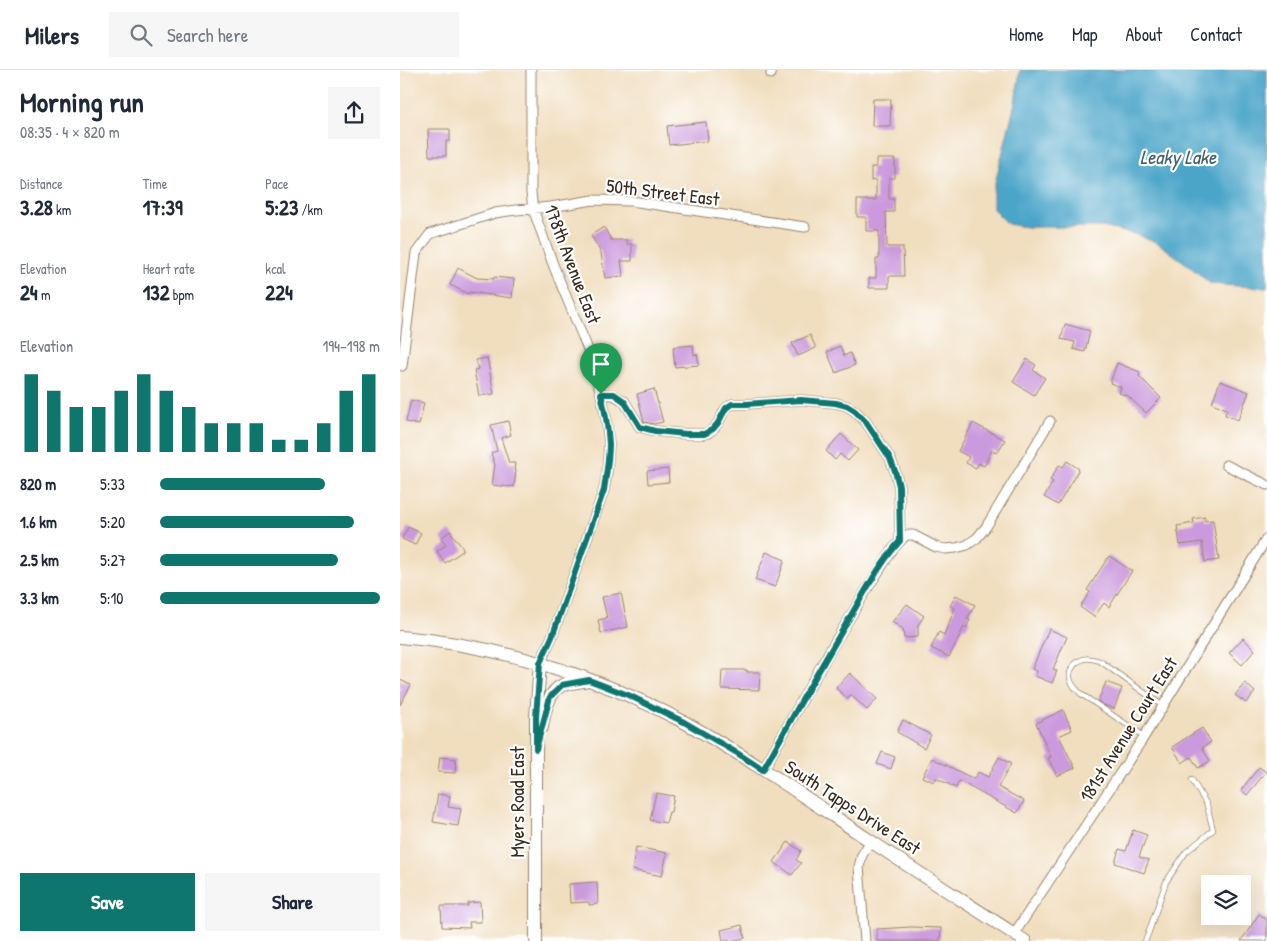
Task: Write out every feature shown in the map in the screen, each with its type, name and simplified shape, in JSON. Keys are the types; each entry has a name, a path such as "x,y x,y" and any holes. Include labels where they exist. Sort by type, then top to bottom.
{"street":[{"name":"178th Avenue East","path":"531,70 531,194 533,209 554,267 589,352 601,394 609,444 604,490 552,637 540,663"},
{"name":"50th Street East","path":"402,366 416,253 430,234 494,213 593,200 631,201 806,227"},
{"path":"601,394 614,394 624,401 640,427 655,431 686,434 704,434 708,432 718,423 726,408 732,404 801,400 836,403 847,406 866,422 890,458 899,486 900,541"},
{"path":"763,770 832,647 893,549 908,535 913,535 936,547 945,549 967,546 971,543 986,527 1050,422"},
{"path":"1226,465 1267,485"},
{"name":"181st Avenue Court East","path":"1020,938 1267,538"},
{"name":"South Tapps Drive East","path":"400,637 471,646 540,663 628,695 677,718 794,789 1020,938"},
{"name":"Myers Road East","path":"536,941 536,717 540,663"},
{"path":"536,749 550,697 562,685 589,680"},
{"path":"865,941 859,866 862,855 871,841"}],"lane":[{"path":"1144,736 1081,694 1070,678 1074,664 1083,659 1090,658 1100,661 1163,706"},
{"path":"1145,941 1166,882 1186,852 1213,830 1207,805 1192,780"}],"water":[{"name":"Leaky Lake","path":"1020,70 1267,70 1267,288 1211,284 1158,243 1138,235 1103,227 1026,227 1008,224 993,209 993,191 1015,103"}],"building":[{"path":"873,99 891,99 890,126 872,126"},
{"path":"706,122 708,141 669,145 667,126"},
{"path":"428,129 450,129 450,141 446,141 446,156 429,156"},
{"path":"876,159 895,159 895,178 889,178 889,199 894,199 894,212 886,212 887,247 903,247 904,276 889,276 889,288 869,288 869,278 876,278 876,259 879,259 879,231 866,231 866,217 857,217 857,200 876,200 876,180 871,181 871,167 876,167"},
{"path":"604,227 611,240 627,240 627,244 632,244 632,261 621,261 623,276 605,278 601,253 591,235"},
{"path":"458,268 477,278 514,279 512,298 469,292 468,294 450,285"},
{"path":"1065,324 1090,331 1085,352 1073,349 1075,342 1061,339"},
{"path":"810,335 816,348 798,356 792,343"},
{"path":"693,345 694,355 697,354 699,365 675,367 673,347"},
{"path":"840,346 844,356 850,353 855,365 836,373 827,352"},
{"path":"487,358 494,394 479,396 474,370 478,369 476,360"},
{"path":"1027,359 1036,365 1033,370 1045,378 1034,395 1013,382"},
{"path":"1117,363 1140,372 1139,376 1161,398 1146,413 1128,396 1119,393 1121,387 1110,383"},
{"path":"1220,381 1249,392 1238,420 1225,415 1227,409 1212,403"},
{"path":"654,389 663,422 654,424 644,422 637,394"},
{"path":"411,400 424,403 419,425 406,422"},
{"path":"508,421 511,435 501,438 509,463 515,463 514,487 492,485 495,465 491,453 497,451 491,425"},
{"path":"973,423 1005,440 997,453 992,450 984,466 979,463 976,468 966,463 969,457 958,451"},
{"path":"841,434 858,450 848,461 840,454 835,460 826,451"},
{"path":"1067,461 1079,469 1058,505 1044,497 1053,482 1050,480 1059,465 1063,467"},
{"path":"668,469 669,482 648,484 647,471"},
{"path":"1205,517 1205,521 1213,520 1219,560 1205,562 1202,542 1180,545 1177,526 1194,523 1193,519"},
{"path":"408,527 421,533 415,545 402,539"},
{"path":"450,531 464,550 445,563 437,551 446,545 441,538"},
{"path":"766,552 785,560 775,587 755,580"},
{"path":"1109,556 1132,571 1109,607 1104,603 1094,617 1080,607 1090,592 1087,590"},
{"path":"621,593 628,627 601,633 598,620 607,618 602,597"},
{"path":"956,595 975,605 967,619 970,620 966,628 964,627 949,657 931,648 939,632 944,635 955,608 950,606"},
{"path":"907,604 924,616 918,625 918,637 904,638 903,629 892,622"},
{"path":"1049,629 1067,637 1053,669 1057,671 1052,683 1035,676 1037,671 1032,669"},
{"path":"1243,638 1255,650 1242,665 1229,653"},
{"path":"722,670 760,672 759,690 721,689"},
{"path":"850,673 877,699 867,710 851,695 848,699 836,688"},
{"path":"400,680 411,685 400,705"},
{"path":"1106,682 1122,688 1114,709 1098,701"},
{"path":"1245,683 1255,692 1246,703 1235,695"},
{"path":"1063,710 1072,730 1059,736 1075,768 1057,776 1048,758 1051,757 1036,723"},
{"path":"903,720 931,735 924,748 897,732"},
{"path":"1202,728 1211,742 1202,748 1210,761 1198,768 1191,757 1182,763 1172,747"},
{"path":"882,752 895,757 891,769 877,764"},
{"path":"440,757 456,759 455,773 438,772"},
{"path":"999,757 1011,764 998,787 1024,801 1017,813 959,781 956,788 936,778 934,782 922,777 932,758 974,779 978,772 988,777"},
{"path":"1259,767 1266,772 1247,795 1241,790"},
{"path":"656,793 674,796 671,812 669,812 666,823 650,820"},
{"path":"438,794 450,796 448,807 461,809 458,826 433,822"},
{"path":"1133,830 1147,835 1139,857 1149,860 1144,873 1115,863 1119,849 1126,851"},
{"path":"788,842 801,851 796,860 801,863 792,875 774,862"},
{"path":"636,847 667,853 662,876 632,870"},
{"path":"597,882 598,904 589,905 589,902 570,903 569,884"},
{"path":"480,902 481,922 469,922 470,928 442,927 441,906 468,906 468,903"},
{"path":"1259,914 1267,920 1267,941 1241,941"},
{"path":"742,925 745,938 723,941 721,930"},
{"path":"941,928 940,941 877,941 877,929"}],"route":[{"path":"601,394 614,394 624,401 640,427 655,431 686,434 704,434 713,429 726,408 732,404 801,400 836,403 847,406 855,411 866,422 890,458 899,486 900,541 867,589 832,647 763,770 684,722 628,695 589,680 562,685 550,697 536,749 540,663 552,637 604,490 609,444 601,394"}]}
